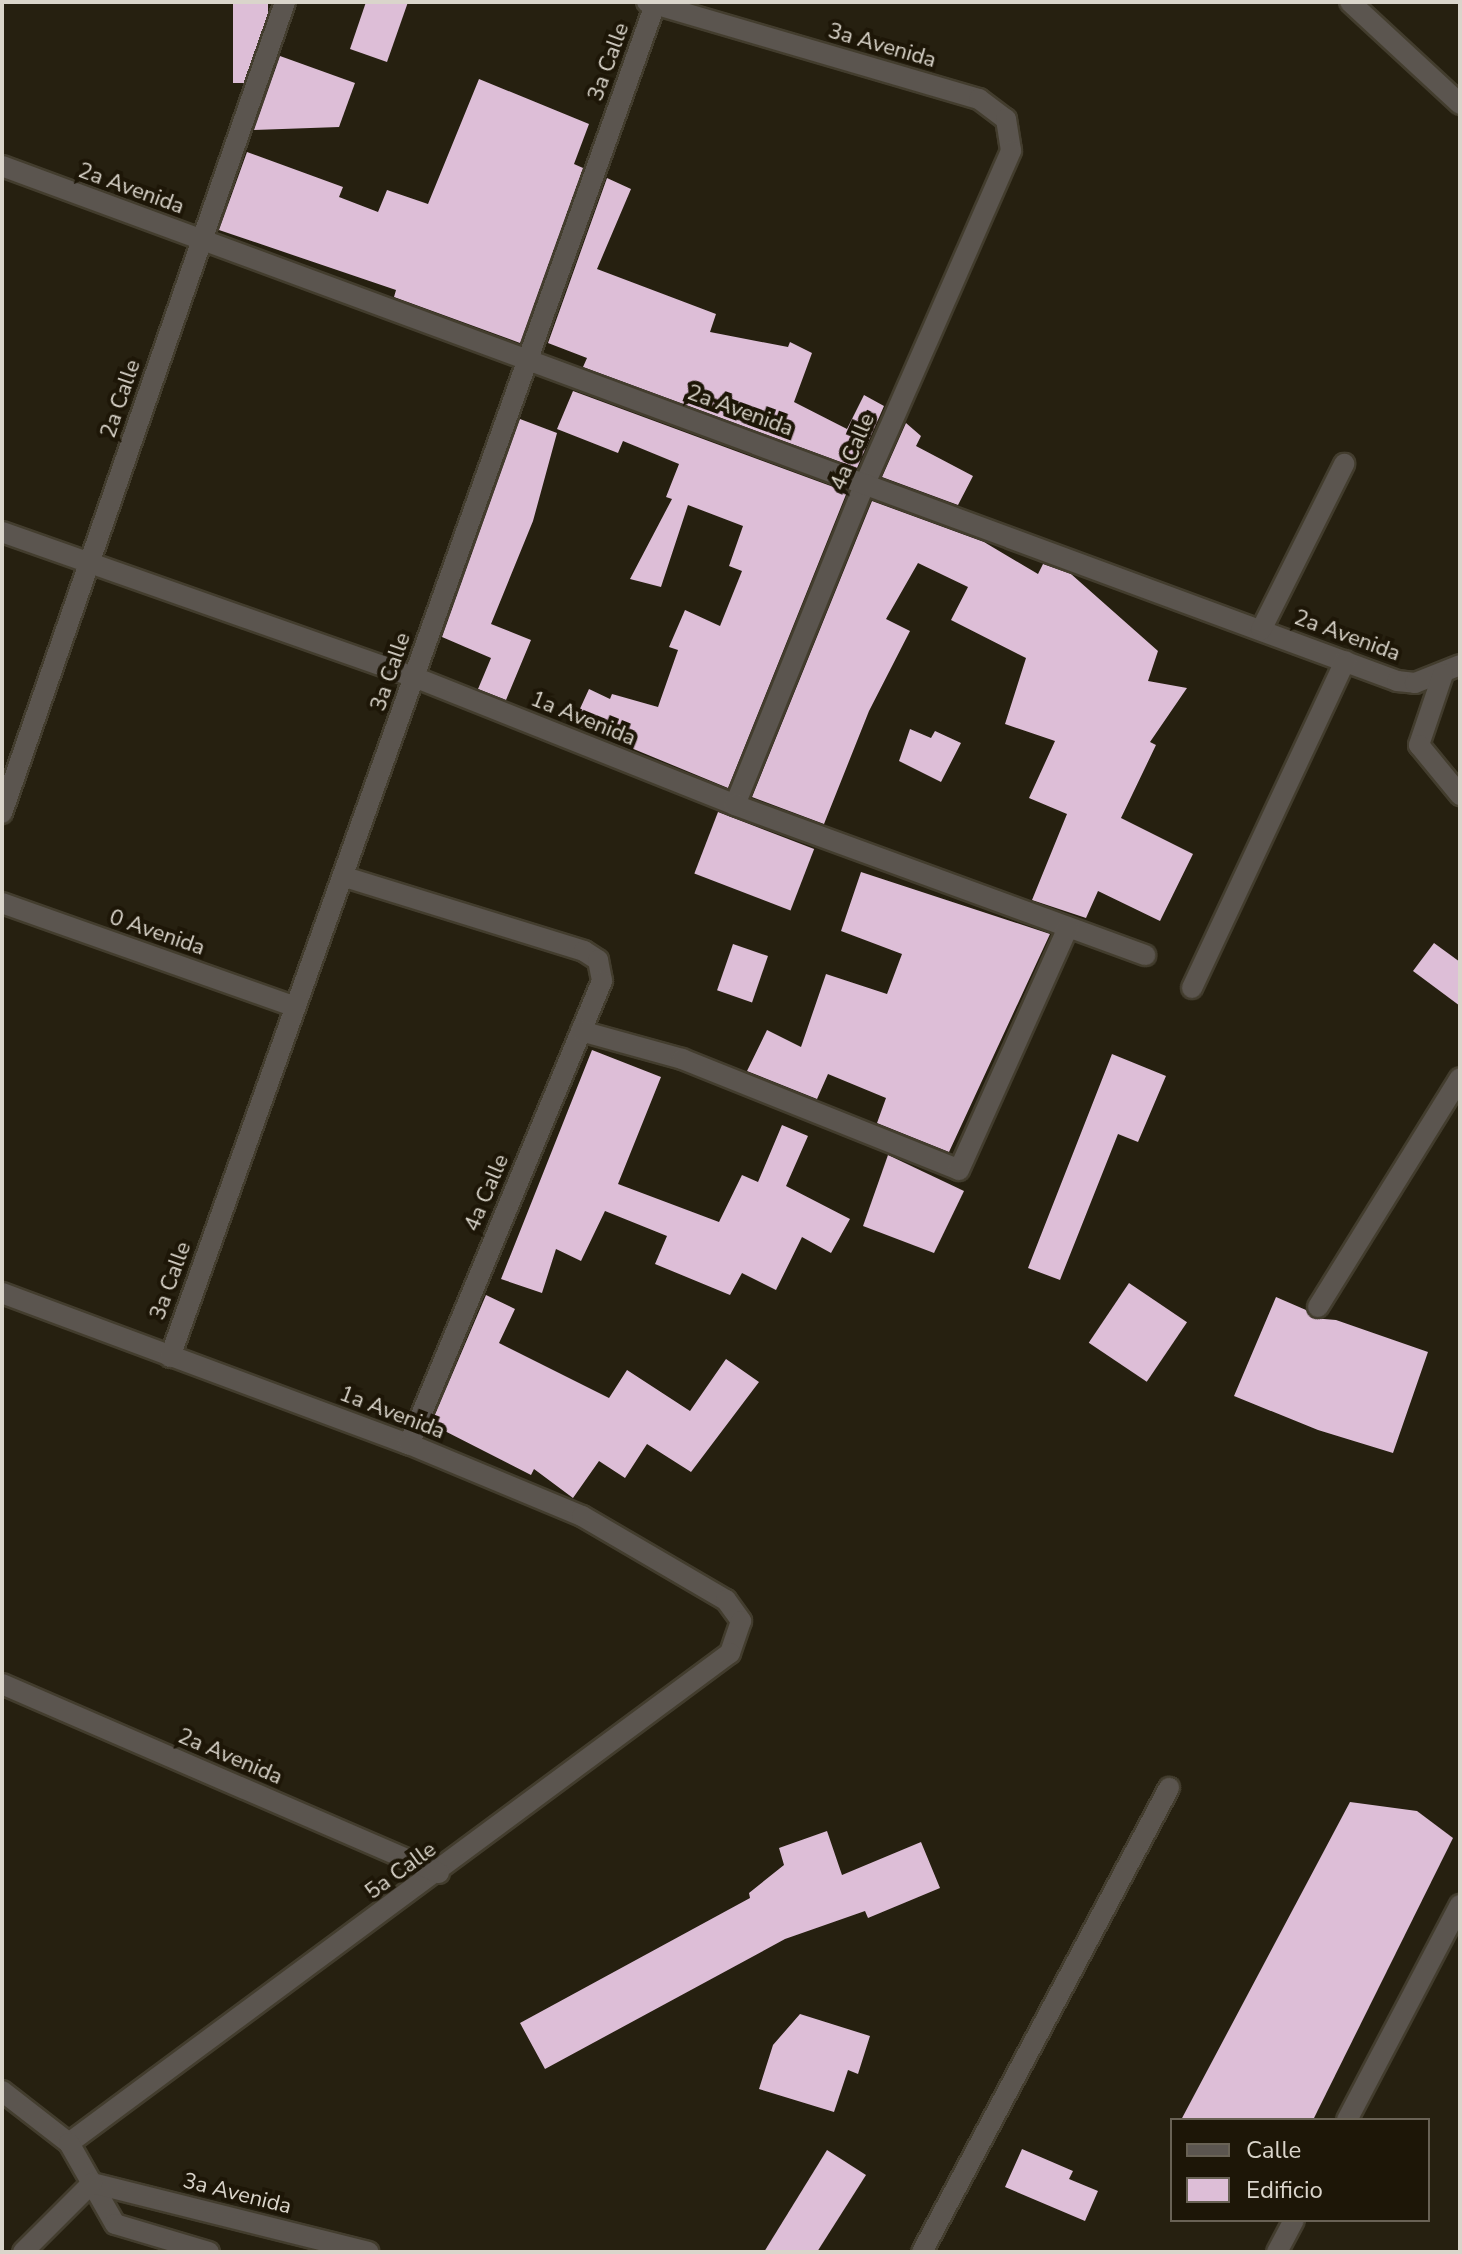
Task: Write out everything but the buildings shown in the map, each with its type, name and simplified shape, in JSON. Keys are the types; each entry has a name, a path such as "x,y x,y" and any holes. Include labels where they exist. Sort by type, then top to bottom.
{"street":[{"name":"2a Calle","path":"2,813 285,2"},
{"path":"1350,2 1460,104"},
{"name":"3a Avenida","path":"653,3 979,99 1006,119"},
{"name":"3a Calle","path":"170,1357 295,1007 345,877 653,3"},
{"name":"4a Calle","path":"735,805 865,483 1011,151 1006,119"},
{"name":"2a Avenida","path":"2,166 1397,681 1415,683 1451,669"},
{"path":"1261,630 1344,464"},
{"name":"1a Avenida","path":"2,532 414,677 735,805 1145,955"},
{"path":"1192,988 1345,661"},
{"path":"1451,669 1419,745 1460,795"},
{"name":"4a Calle","path":"345,877 598,960 602,981 409,1444"},
{"name":"0 Avenida","path":"2,903 295,1007"},
{"path":"581,1031 682,1059 959,1170 1068,927"},
{"path":"1318,1307 1460,1078"},
{"name":"1a Avenida","path":"2,1293 409,1444 582,1516 726,1600 741,1621"},
{"name":"5a Calle","path":"69,2143 439,1873 730,1653 741,1621"},
{"name":"2a Avenida","path":"2,1684 439,1873"},
{"path":"922,2252 1169,1788"},
{"path":"1348,2118 1460,1905"},
{"path":"2,2091 69,2143 115,2224 209,2252"},
{"path":"23,2252 92,2183"},
{"name":"3a Avenida","path":"92,2183 369,2252"},
{"path":"1277,2252 1293,2222"}]}
